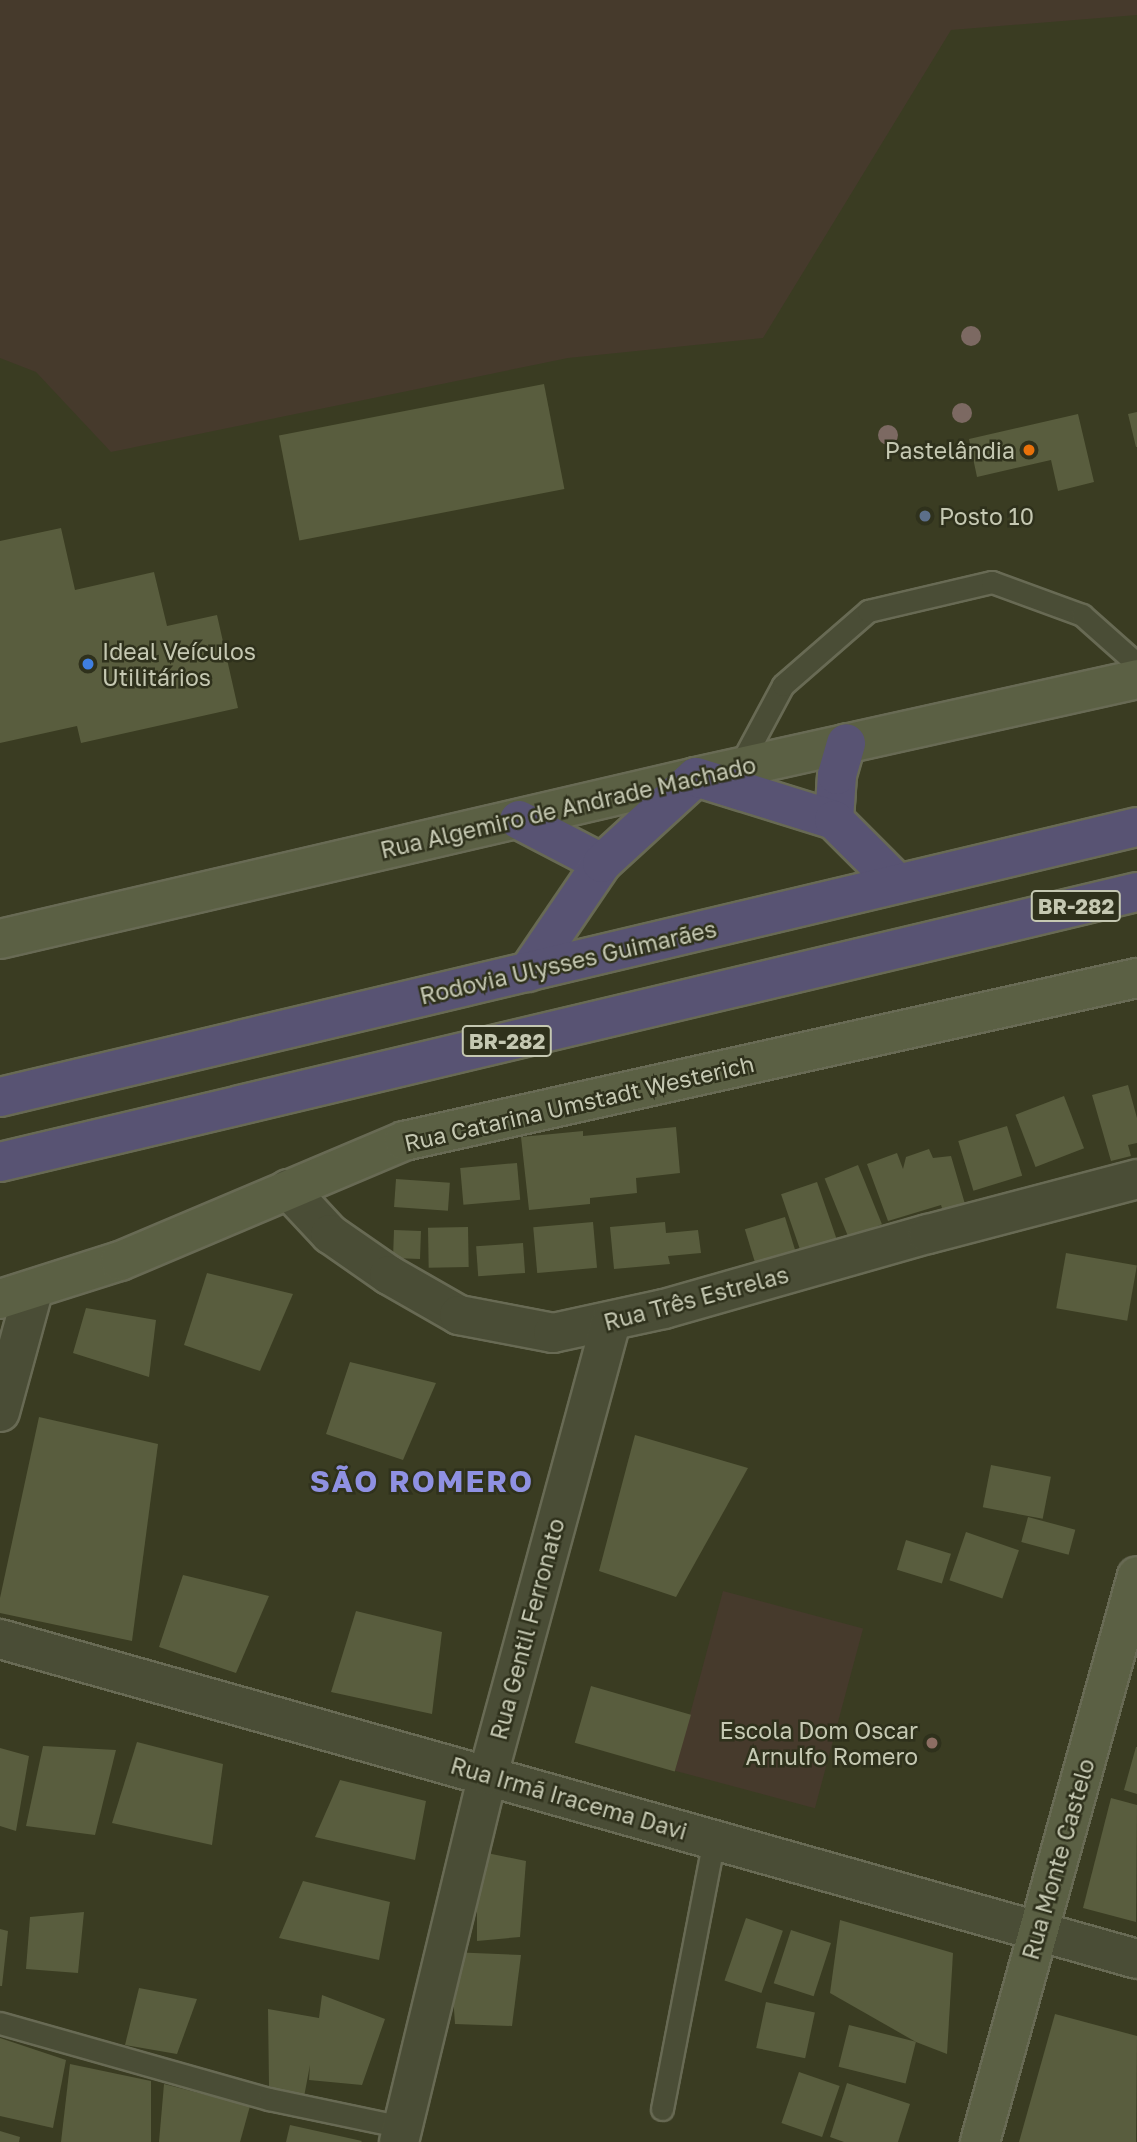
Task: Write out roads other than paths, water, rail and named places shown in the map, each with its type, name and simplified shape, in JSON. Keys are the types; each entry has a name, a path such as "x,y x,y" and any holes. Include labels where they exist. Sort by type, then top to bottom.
{"highway":[{"path":"834,820 837,775 846,743"},
{"path":"528,972 602,863 696,777 834,820 897,883"},
{"path":"519,820 602,863"},
{"name":"Rodovia Ulysses Guimarães","path":"0,1097 1137,827"},
{"name":"BR-282","path":"0,1162 1137,892"}],"street":[{"name":"Rua Algemiro de Andrade Machado","path":"0,940 739,767 1137,679"},
{"name":"Rua Catarina Umstadt Westerich","path":"17,1295 120,1261 404,1141 1137,978"},
{"name":"Rua Três Estrelas","path":"288,1189 330,1234 389,1275 459,1315 553,1332 664,1309 928,1234 1137,1179"},
{"path":"0,1412 17,1295"},
{"name":"Rua Gentil Ferronato","path":"401,2134 488,1774 611,1321"},
{"name":"Rua Monte Castelo","path":"979,2142 1038,1932 1127,1650 1137,1576"},
{"name":"Rua Irmã Iracema Davi","path":"0,1639 488,1774 1137,1959"}],"lane":[{"path":"739,767 783,685 868,611 992,582 1082,615 1137,664"},
{"path":"662,2109 714,1839"},
{"path":"0,2023 401,2134"}],"place":[{"name":"Pastelândia","path":"1029,450"},
{"name":"Posto 10","path":"925,516"},
{"name":"Ideal Veículos Utilitários","path":"88,664"},
{"name":"Escola Dom Oscar Arnulfo Romero","path":"932,1743"}],"district":[{"name":"SÃO ROMERO","path":"422,1481"}]}
